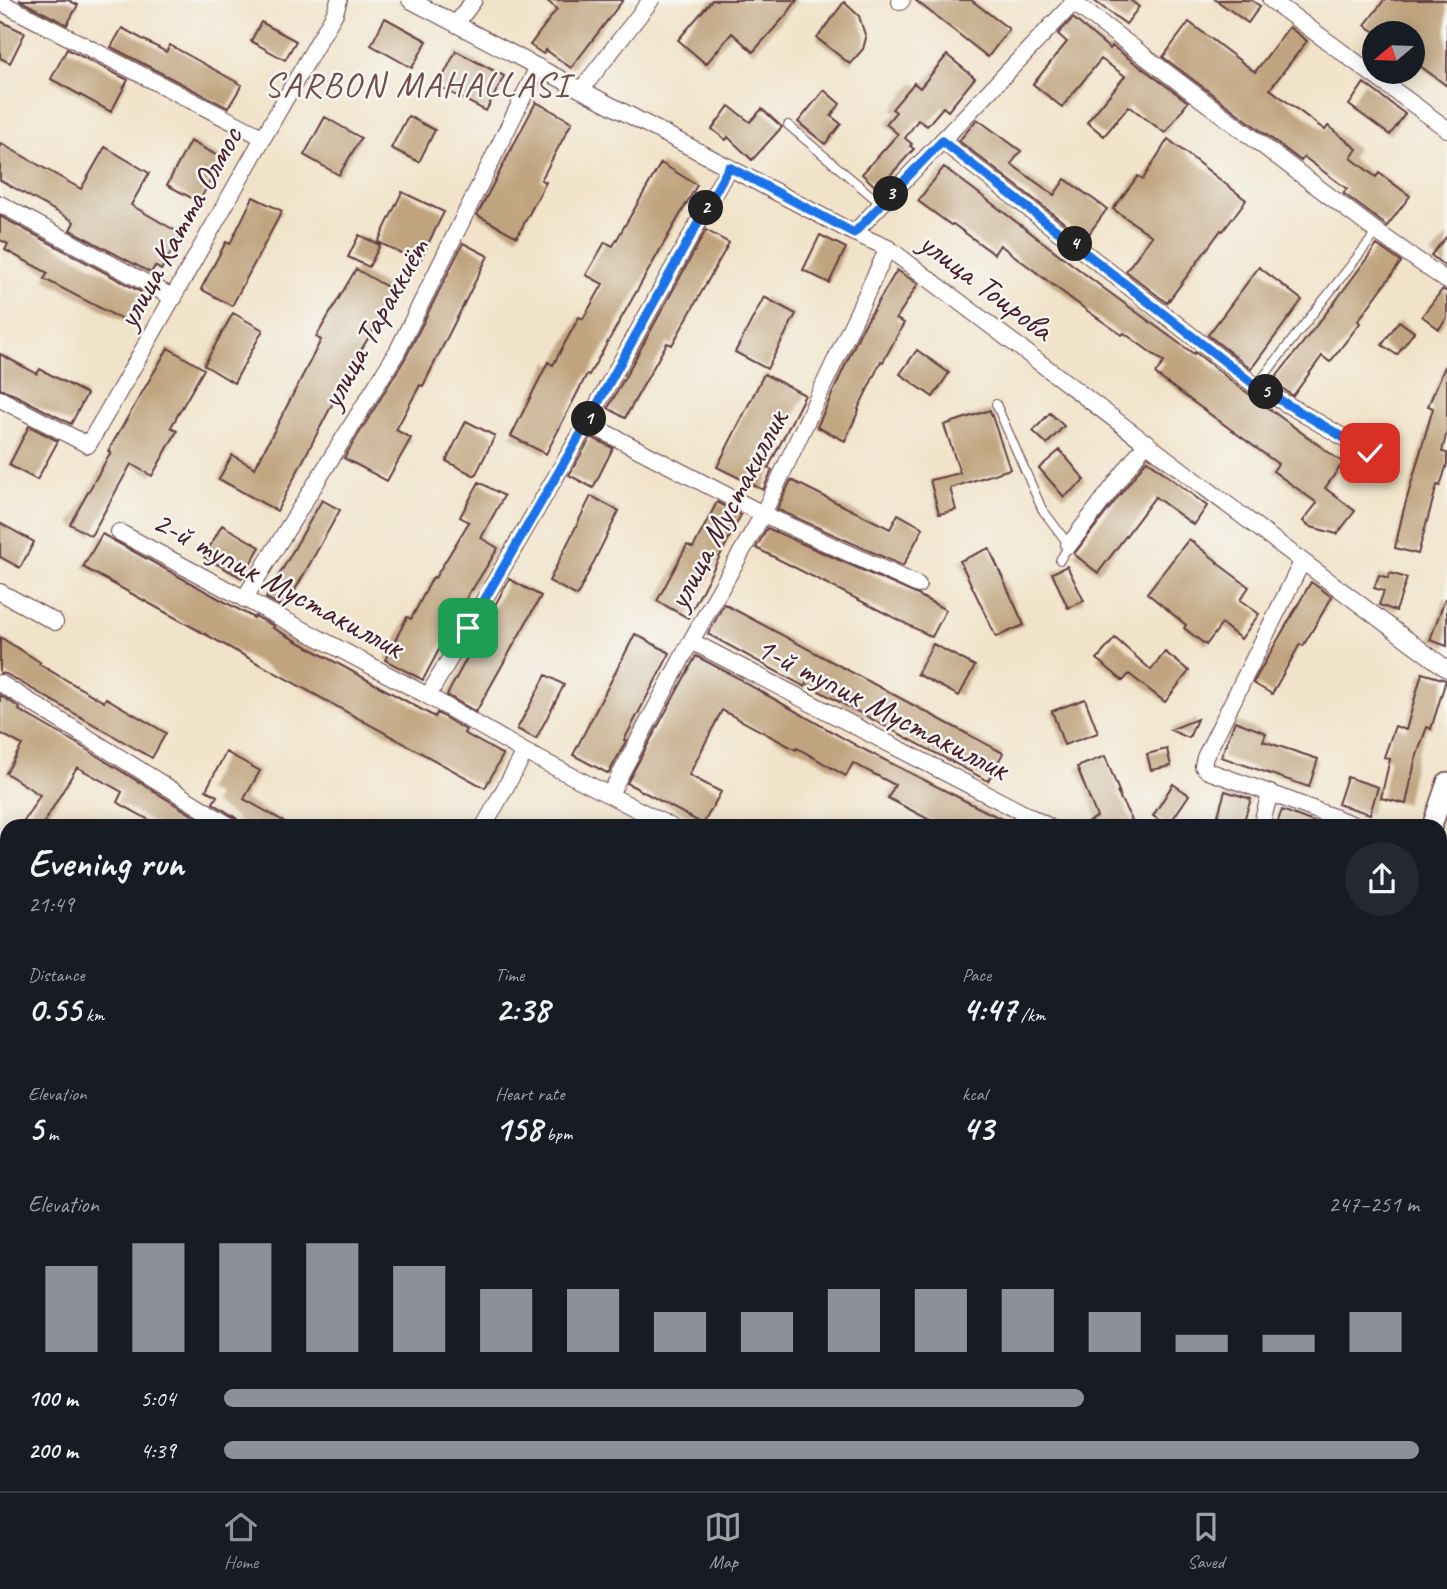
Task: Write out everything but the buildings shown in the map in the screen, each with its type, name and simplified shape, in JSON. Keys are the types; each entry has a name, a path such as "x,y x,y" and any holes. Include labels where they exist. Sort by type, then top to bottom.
{"street":[{"name":"улица Катта Олмос","path":"0,399 88,445 335,13 339,0"},
{"name":"улица Тоирова","path":"410,0 854,233 888,248 1447,669"},
{"path":"456,24 474,0"},
{"path":"581,90 651,0"},
{"path":"1271,0 1447,129"},
{"path":"854,233 1075,1 1377,232 1447,281"},
{"path":"0,2 262,137"},
{"name":"улица Тараккиёт","path":"244,599 397,352 538,67"},
{"path":"942,141 1256,386 1370,453"},
{"path":"428,696 587,423 729,167"},
{"path":"0,204 174,298"},
{"name":"улица Мустакиллик","path":"610,794 691,641 763,514 888,248"},
{"path":"587,423 763,514 918,585"},
{"path":"1069,545 1147,442"},
{"name":"2-й тупик Мустакиллик","path":"119,532 428,696 525,752 657,819"},
{"path":"1302,562 1205,757 1203,766 1208,771 1334,819"},
{"path":"0,592 55,622"},
{"name":"1-й тупик Мустакиллик","path":"691,641 1034,819"},
{"path":"0,682 219,819"},
{"path":"488,819 525,752"},
{"path":"1434,819 1447,782"},
{"path":"1263,819 1270,793"}],"lane":[{"path":"788,125 881,204"},
{"path":"1256,386 1377,232"},
{"path":"996,404 1042,509 1069,545 1060,560"}],"district":[{"name":"SARBON MAHALLASI","path":"417,84"}],"route":[{"path":"468,628 587,423 729,167 854,233 942,141 1256,386 1370,453"}]}
